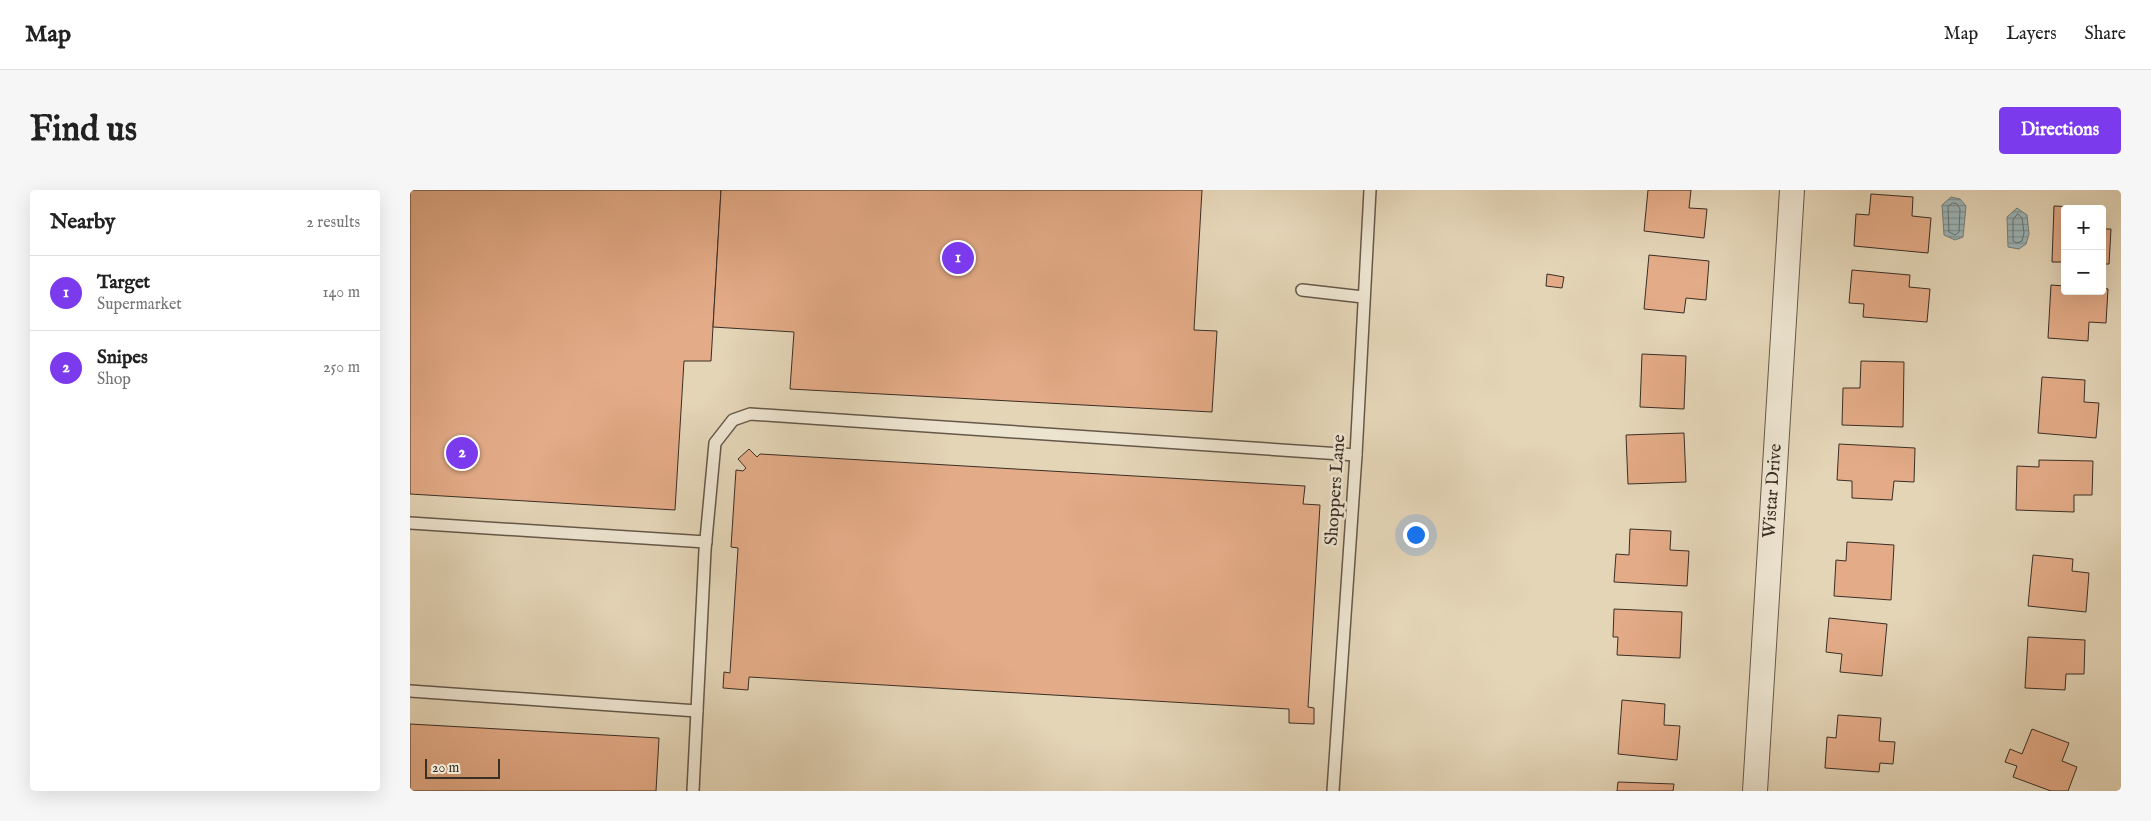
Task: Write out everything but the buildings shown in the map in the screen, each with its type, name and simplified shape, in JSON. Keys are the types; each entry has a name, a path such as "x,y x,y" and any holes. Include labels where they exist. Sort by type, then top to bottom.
{"street":[{"name":"Wistar Drive","path":"1756,791 1792,190"}],"lane":[{"name":"Shoppers Lane","path":"1333,791 1356,455 1370,190"},
{"path":"1302,290 1363,297"},
{"path":"693,791 706,542 715,443 733,420 750,414 1356,455"},
{"path":"410,523 706,542"},
{"path":"410,691 696,711"}],"water":[{"path":"1951,197 1960,199 1966,206 1963,237 1955,240 1944,235 1942,205"},
{"path":"2017,208 2027,215 2029,234 2026,244 2019,249 2008,247 2007,217"}],"place":[{"name":"Target","path":"958,258"},
{"name":"Snipes","path":"462,453"}]}
